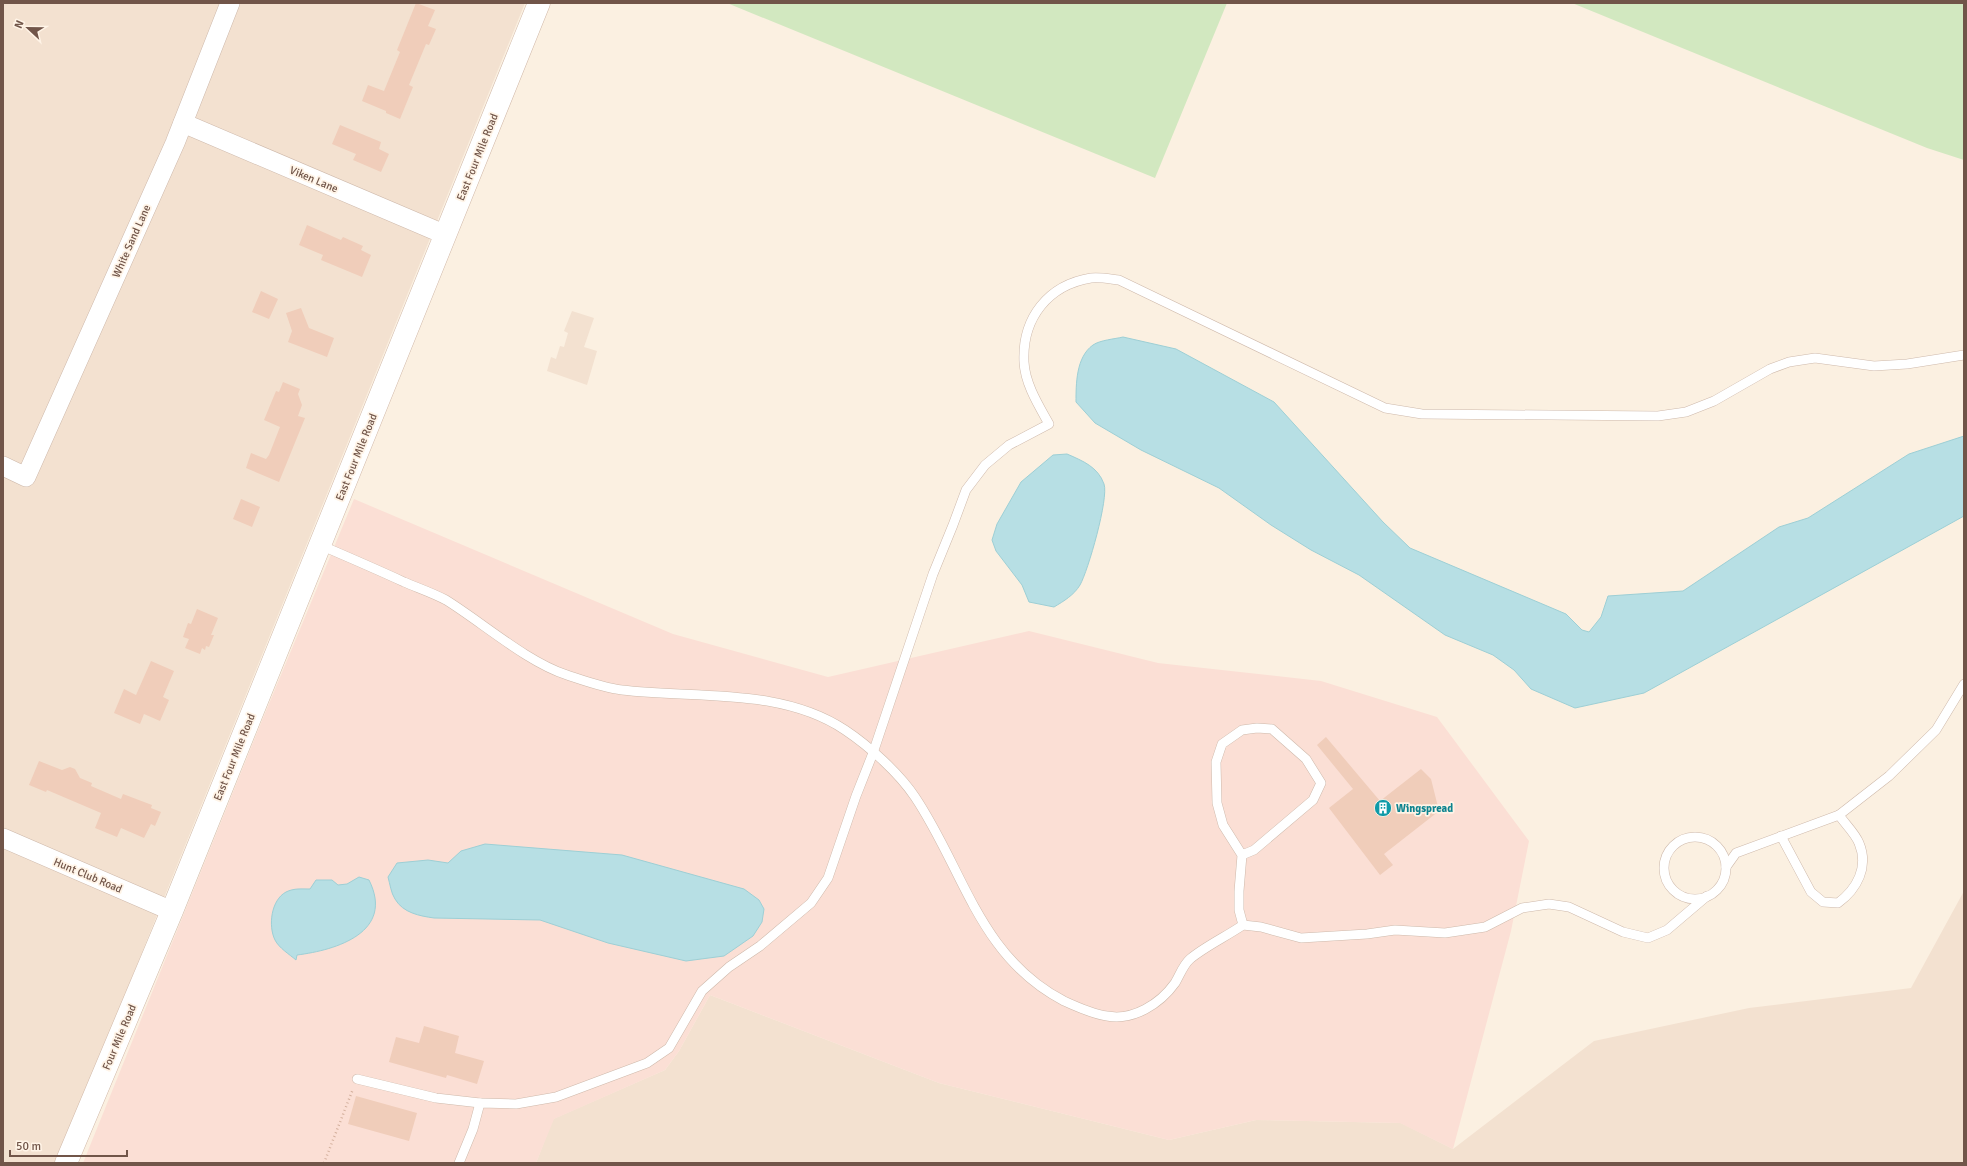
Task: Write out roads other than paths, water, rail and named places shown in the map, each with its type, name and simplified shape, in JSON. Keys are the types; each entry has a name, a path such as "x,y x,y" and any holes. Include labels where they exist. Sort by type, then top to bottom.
{"street":[{"name":"White Sand Lane","path":"3,466 26,477 183,123 230,3"},
{"name":"East Four Mile Road","path":"172,911 539,3"},
{"name":"Viken Lane","path":"183,123 446,235"},
{"name":"Hunt Club Road","path":"3,838 172,911"},
{"name":"Four Mile Road","path":"66,1163 172,911"}],"lane":[{"path":"357,1079 436,1098 480,1103 516,1104 556,1097 647,1063 669,1048 702,991 729,967 760,946 811,903 828,878 856,796 873,753 933,574 966,490 985,465 1009,446 1049,424 1029,383 1024,363 1025,342 1032,320 1043,301 1064,286 1092,278 1119,280 1385,408 1422,414 1658,416 1686,412 1707,404 1770,369 1789,362 1814,358 1874,366 1907,364 1964,355"},
{"path":"320,545 442,598 534,659 562,673 620,690 742,698 794,707 814,714 845,730 891,768 914,796 983,923 999,948 1030,979 1052,994 1076,1007 1105,1016 1120,1018 1133,1015 1146,1009 1172,987 1189,960 1243,924 1261,927 1301,938 1367,934 1395,930 1445,933 1485,927 1522,908 1550,904 1569,907 1623,932 1648,938 1667,930 1707,896"},
{"path":"1726,867 1736,853 1839,815 1889,776 1936,730 1964,684"},
{"path":"1242,855 1254,850 1314,800 1321,782 1306,759 1272,729 1257,728 1242,730 1222,744 1216,762 1216,796 1223,825 1242,855 1238,891 1243,924"},
{"path":"1781,836 1811,892 1823,902 1838,903 1855,886 1863,867 1859,842 1839,815"},
{"path":"1692,837 1702,838 1712,842 1720,849 1724,857 1726,867 1725,876 1721,885 1715,892 1707,896 1697,899 1687,898 1673,889 1665,876 1664,865 1667,855 1673,846 1681,840 1692,837"},
{"path":"459,1163 473,1128 480,1103"}],"water":[{"path":"1123,337 1176,349 1274,402 1383,522 1410,548 1566,614 1582,630 1589,632 1601,617 1608,596 1683,591 1779,527 1808,518 1909,454 1964,436 1964,516 1644,693 1575,708 1531,689 1514,670 1493,655 1445,635 1359,575 1311,550 1271,525 1219,488 1141,450 1095,423 1076,402 1076,387 1080,364 1087,350 1096,343"},
{"path":"1067,454 1089,465 1098,473 1104,484 1105,492 1101,518 1084,577 1072,595 1054,607 1029,602 1022,585 996,551 992,540 997,524 1021,482 1053,455"},
{"path":"485,844 622,855 744,889 759,900 764,909 762,922 753,936 724,956 686,961 608,943 540,920 434,918 412,913 402,908 398,904 388,877 397,863 428,860 448,863 461,851"},
{"path":"359,877 369,880 375,898 374,913 368,925 358,935 344,943 329,948 297,955 296,960 279,946 273,934 271,921 274,907 281,896 292,890 310,889 316,880 332,880 338,885 347,884"}],"place":[{"name":"Wingspread","path":"1383,808"}]}
